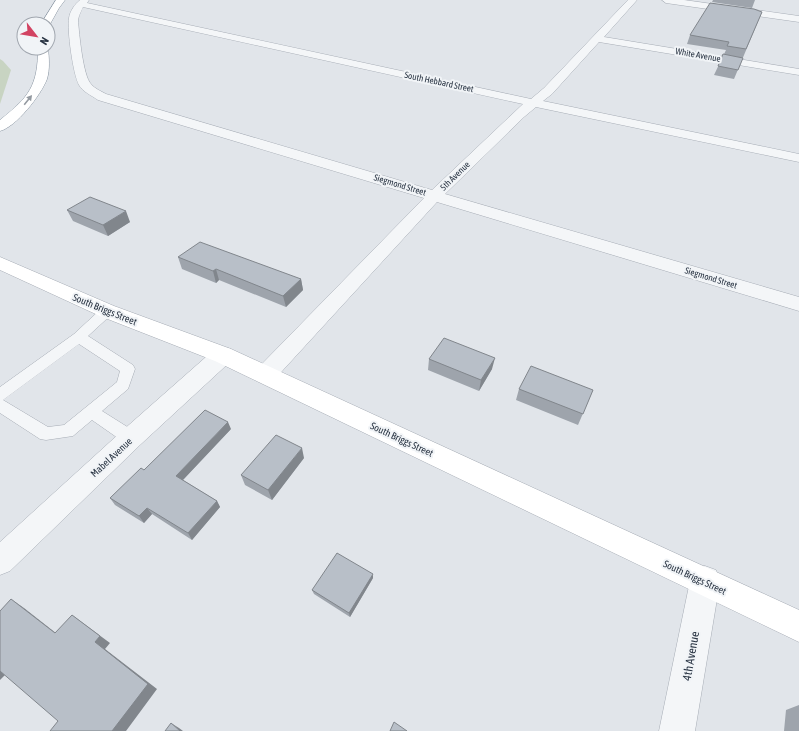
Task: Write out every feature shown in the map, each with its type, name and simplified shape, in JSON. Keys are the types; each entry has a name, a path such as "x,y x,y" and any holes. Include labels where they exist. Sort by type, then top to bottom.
{"main road":[{"path":"50,16 61,0"},
{"path":"0,127 20,110 34,92 43,71 43,56"},
{"name":"South Briggs Street","path":"0,263 107,311 224,355 799,626"}],"street":[{"name":"5th Avenue","path":"265,375 435,195 519,114 548,91 633,0"},
{"path":"666,0 799,19"},
{"name":"South Hebbard Street","path":"82,2 534,103 799,158"},
{"name":"Siegmond Street","path":"82,2 74,17 74,29 84,84 92,92 110,99 799,304"},
{"name":"White Avenue","path":"597,38 799,72"},
{"name":"Mabel Avenue","path":"0,561 131,438 224,355"},
{"name":"4th Avenue","path":"677,731 704,581"}],"lane":[{"path":"0,395 79,337 107,311"},
{"path":"0,405 46,434 68,431 91,412 123,384 128,369 79,337"},
{"path":"91,412 131,438"}],"green space":[{"path":"0,59 11,70 0,104"}],"building":[{"path":"710,3 754,9 762,12 746,49 727,46 729,42 690,35"},
{"path":"723,54 743,58 738,70 718,66"},
{"path":"90,197 126,211 103,225 67,210"},
{"path":"200,242 301,279 283,296 216,269 213,271 178,257"},
{"path":"444,338 495,358 481,380 429,359"},
{"path":"531,366 593,390 583,414 519,389"},
{"path":"205,410 228,422 176,476 217,501 188,533 147,508 139,516 110,498 141,468 144,470"},
{"path":"276,435 302,448 268,490 241,475"},
{"path":"337,553 373,574 349,613 312,590"},
{"path":"11,599 55,633 72,615 100,636 95,642 148,684 112,731 50,731 58,721 0,671 0,611"},
{"path":"394,722 407,731 390,731"},
{"path":"171,723 180,731 165,731"}]}
